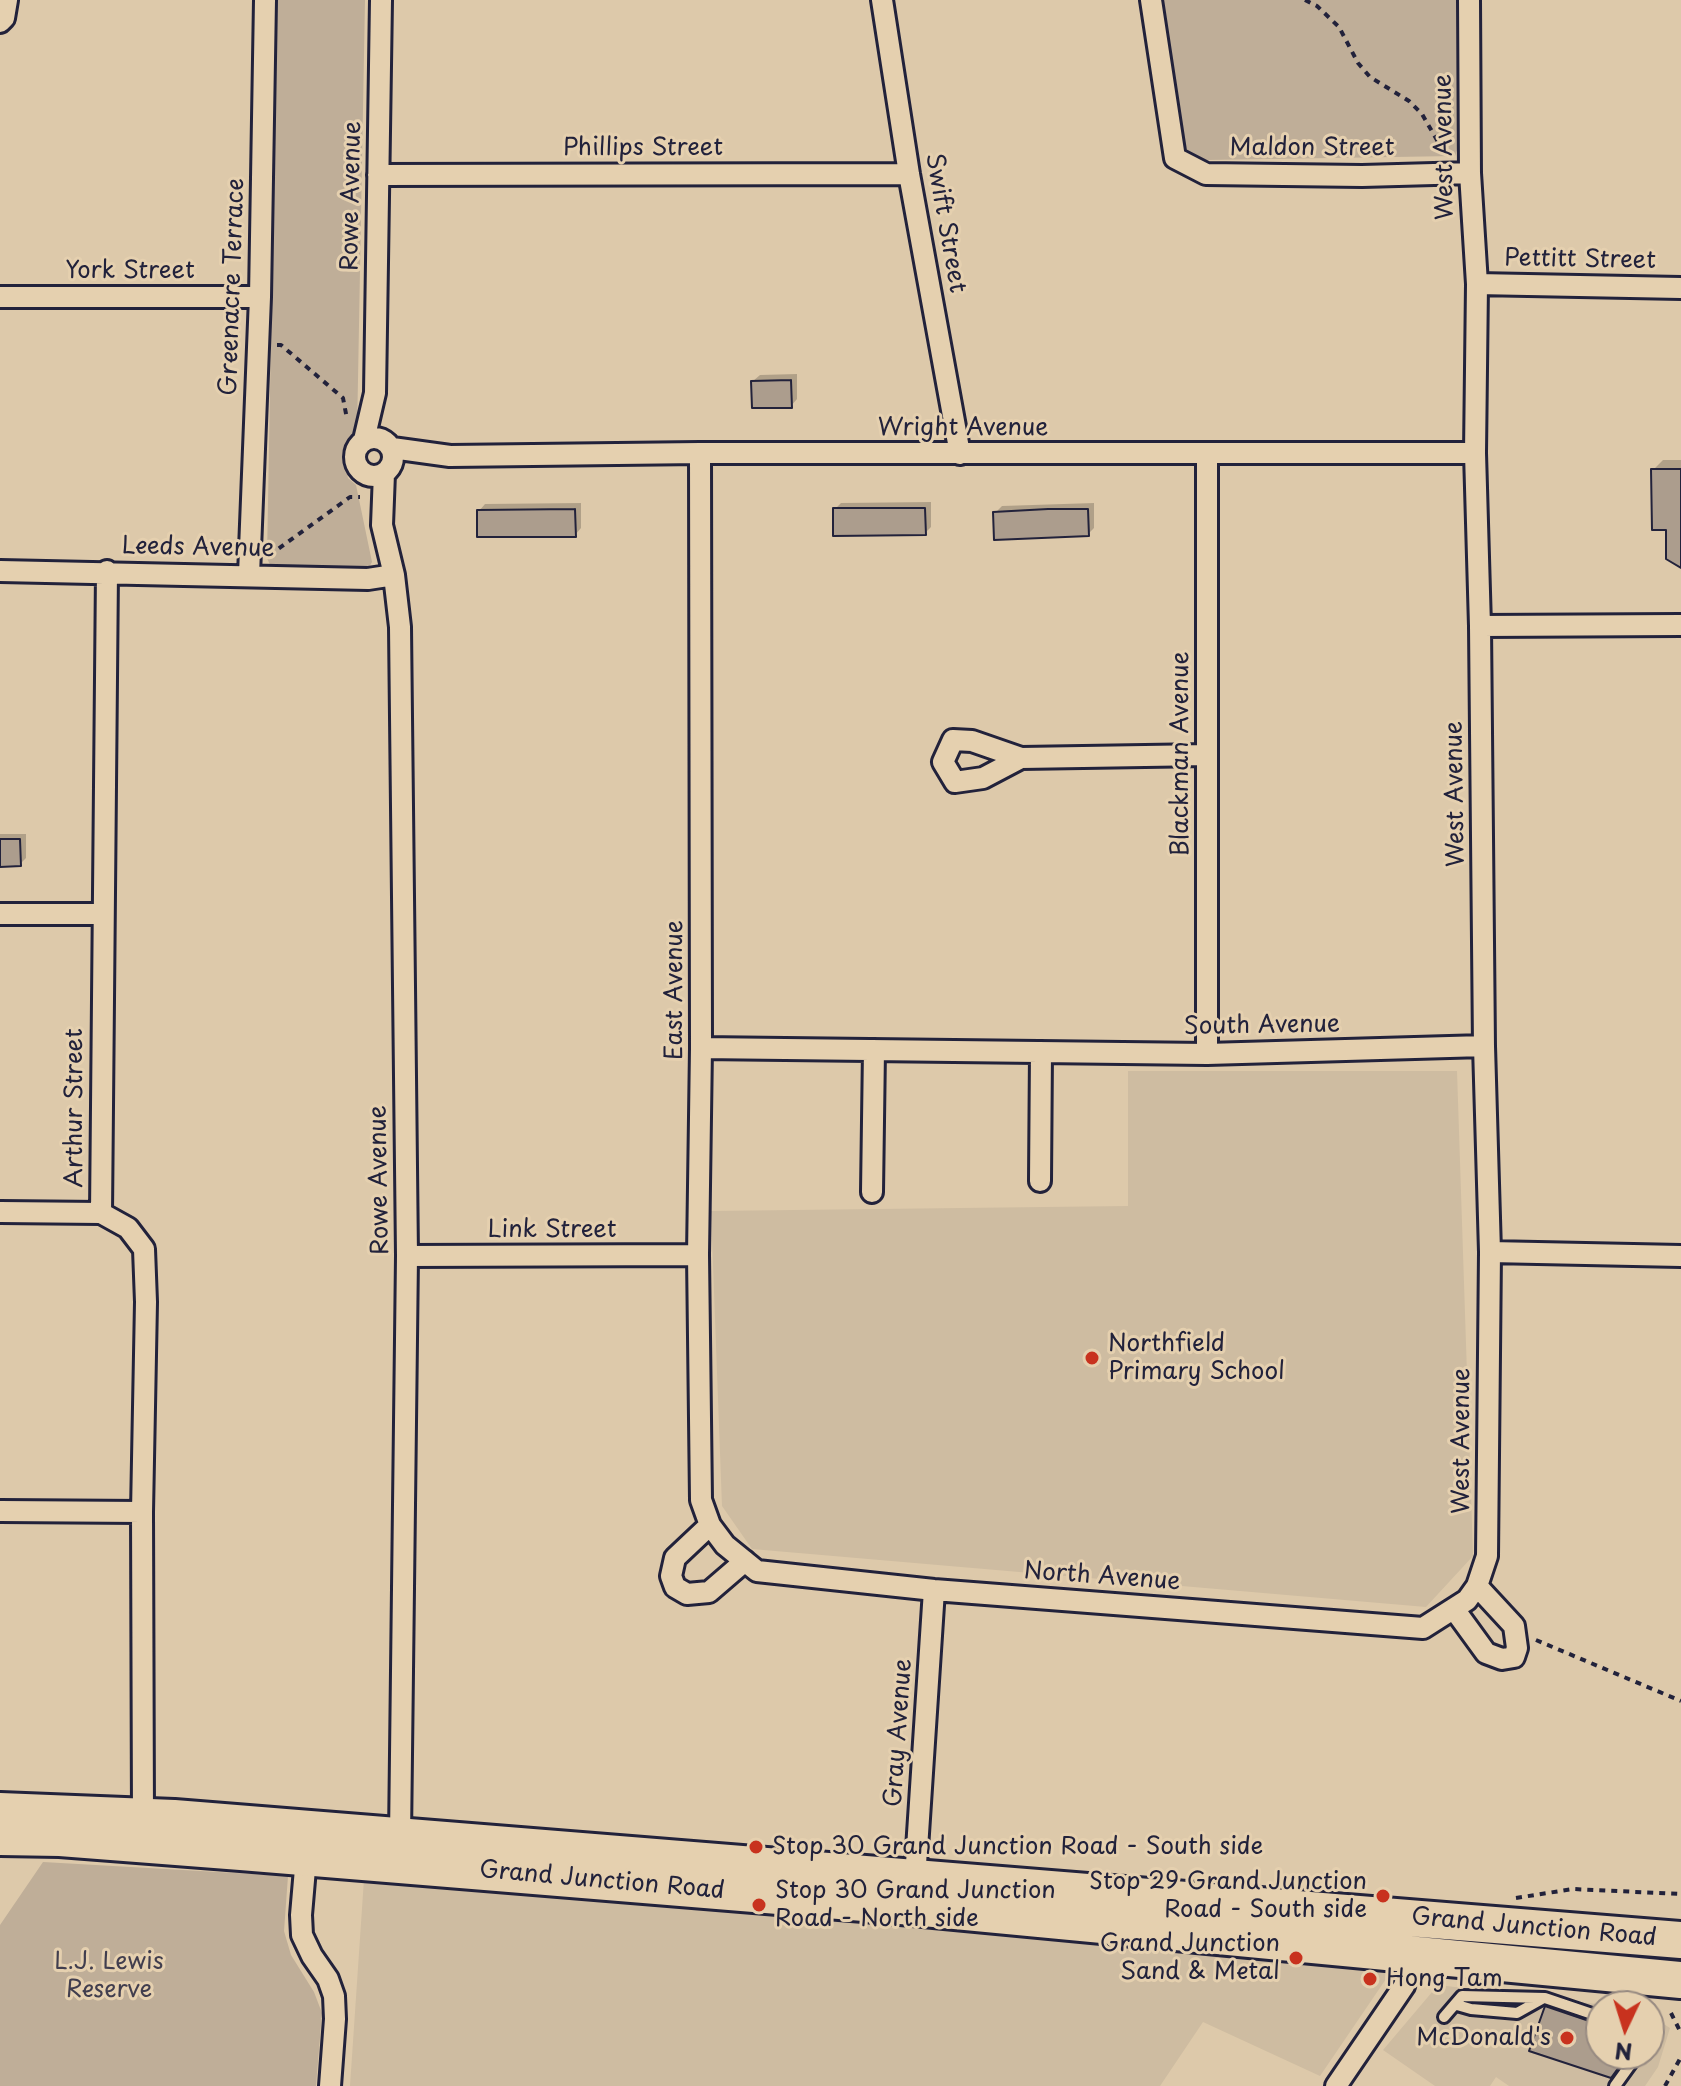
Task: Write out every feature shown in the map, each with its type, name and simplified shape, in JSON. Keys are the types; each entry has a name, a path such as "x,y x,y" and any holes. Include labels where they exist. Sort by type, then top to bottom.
{"highway":[{"name":"Grand Junction Road","path":"0,1811 143,1817 307,1843 400,1837 565,1864"},
{"name":"Grand Junction Road","path":"0,1837 307,1843 1414,1936 1681,1940"},
{"name":"Grand Junction Road","path":"1414,1936 1676,1996"}],"street":[{"path":"0,22 4,18 7,0"},
{"name":"Greenacre Terrace","path":"249,575 260,297 265,0"},
{"name":"Rowe Avenue","path":"381,0 375,393 384,460 382,525 394,575 400,627 407,1256 400,1837"},
{"name":"Swift Street","path":"882,0 909,174 960,454"},
{"name":"Maldon Street","path":"1151,0 1175,158 1206,174 1362,176 1470,173"},
{"name":"West Avenue","path":"1466,1598 1487,1556 1490,1252 1475,453 1477,284 1470,173 1469,0"},
{"name":"Phillips Street","path":"378,175 909,174"},
{"name":"Pettitt Street","path":"1477,284 1681,288"},
{"name":"York Street","path":"0,297 260,297"},
{"name":"Rowe Avenue","path":"375,393 364,440 358,445 355,458 356,465 384,460"},
{"name":"Wright Avenue","path":"364,440 374,437 384,460 450,456 700,453 1475,453"},
{"name":"East Avenue","path":"700,453 701,1048 698,1255 701,1500 710,1525 725,1545"},
{"name":"Blackman Avenue","path":"1207,454 1207,1054"},
{"name":"Leeds Avenue","path":"0,571 368,579 394,575"},
{"name":"Arthur Street","path":"107,571 101,1213 128,1228 144,1249 143,1817"},
{"path":"1480,626 1681,625"},
{"path":"1021,758 1207,755"},
{"path":"0,914 102,914"},
{"name":"South Avenue","path":"701,1048 1207,1054 1484,1046"},
{"path":"872,1192 874,1050"},
{"path":"1040,1181 1041,1052"},
{"path":"0,1212 101,1213"},
{"path":"1490,1252 1681,1256"},
{"name":"Link Street","path":"407,1256 698,1255"},
{"path":"0,1511 142,1512"},
{"path":"710,1525 675,1558 671,1576 675,1587 687,1594 709,1592 745,1561"},
{"name":"North Avenue","path":"725,1545 757,1571 934,1590 1423,1628 1466,1598"},
{"name":"Gray Avenue","path":"914,1893 934,1590"},
{"path":"1466,1598 1514,1626 1517,1648 1514,1657 1502,1659 1486,1653 1466,1598"},
{"path":"307,1843 302,1935 328,1979 334,1996 330,2086"},
{"path":"1336,2086 1404,1986 1414,1936"}],"lane":[{"path":"1444,2017 1462,1996 1545,1998 1585,2012"}],"path":[{"path":"1305,0 1317,6 1339,27 1358,63 1370,77 1409,101 1422,114 1450,162 1450,151"},
{"path":"271,345 281,345 343,398 348,423"},
{"path":"268,552 274,552 350,497 360,497"},
{"path":"1514,1626 1529,1627 1532,1639 1681,1701"},
{"path":"1676,1996 1681,2033"},
{"path":"1665,2086 1681,2057"}],"shaded area":[{"name":"Northfield Primary School","path":"1128,1071 1457,1071 1473,1556 1426,1607 752,1549 722,1506 711,1211 1128,1206"},
{"path":"364,1879 1331,1964 1383,1965 1388,1976 1320,2076 1203,2022 1160,2086 350,2086"},
{"path":"1438,1985 1585,2003 1585,2070 1656,2070 1645,2086 1509,2086 1496,2077 1490,2086 1435,2086 1383,2050"},
{"path":"1665,2025 1670,2028 1665,2044"}],"green space":[{"path":"277,0 365,0 357,433 345,455 345,466 348,478 356,485 372,562 367,571 271,567 267,558"},
{"path":"1157,0 1456,0 1458,147 1455,156 1207,160 1189,155 1175,117"},
{"name":"L.J. Lewis Reserve","path":"43,1862 288,1876 284,1931 291,1955 314,1992 322,2013 316,2086 0,2086 0,1925"}],"building":[{"path":"791,380 792,408 752,408 751,381"},
{"path":"1651,469 1681,469 1681,568 1666,559 1666,530 1652,530"},
{"path":"833,508 925,508 926,535 833,536"},
{"path":"575,509 576,537 477,537 477,510"},
{"path":"1088,509 1089,536 994,540 993,512"},
{"path":"0,839 20,839 21,866 0,867"},
{"name":"McDonald's","path":"1545,2006 1585,2020 1585,2069 1529,2051"},
{"name":"McDonald's","path":"1587,2070 1617,2070 1611,2078"}],"place":[{"name":"Northfield Primary School","path":"1092,1358"},
{"name":"Stop 30 Grand Junction Road - South side","path":"756,1847"},
{"name":"Stop 29 Grand Junction Road - South side","path":"1383,1896"},
{"name":"Stop 30 Grand Junction Road - North side","path":"759,1905"},
{"name":"Grand Junction Sand & Metal","path":"1296,1958"},
{"name":"Hong Tam","path":"1370,1979"},
{"name":"McDonald's","path":"1567,2038"}]}
